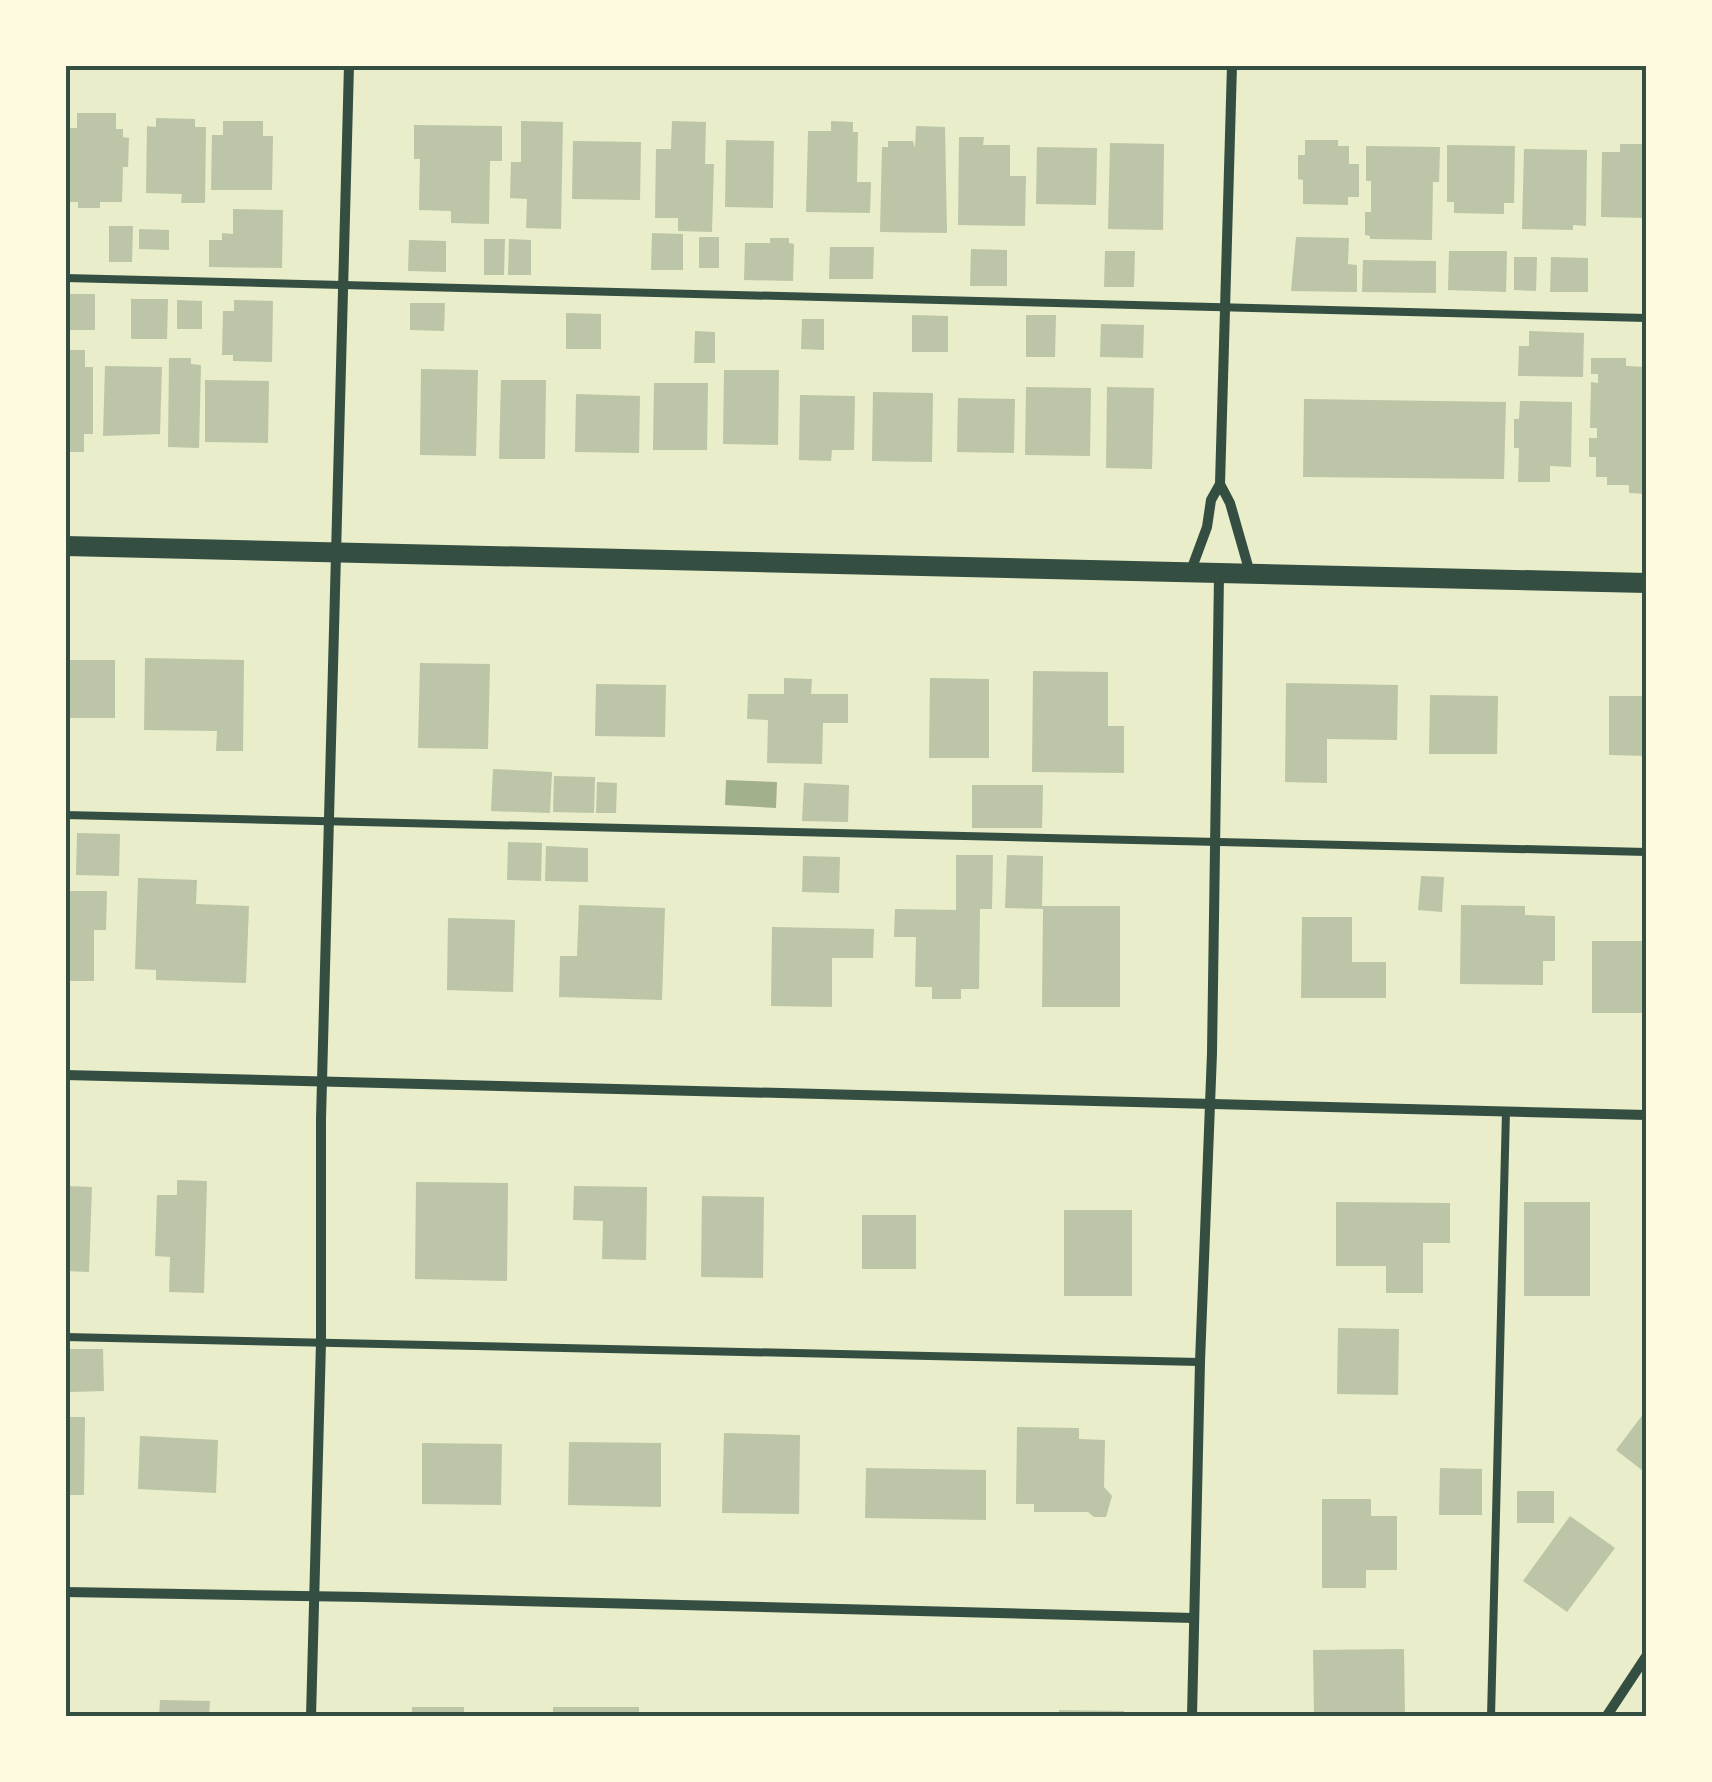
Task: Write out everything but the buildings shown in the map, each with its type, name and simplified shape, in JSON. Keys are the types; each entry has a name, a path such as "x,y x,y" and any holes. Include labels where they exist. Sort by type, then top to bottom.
{"main road":[{"path":"65,546 1647,584"}],"street":[{"path":"311,1717 321,1342 322,1080 349,65"},
{"path":"1190,574 1207,526 1211,500 1220,484 1232,65"},
{"path":"1220,484 1230,503 1251,576"},
{"path":"1192,1717 1210,1102 1219,576"},
{"path":"65,1075 1647,1114"},
{"path":"65,1592 1194,1618"},
{"path":"1606,1717 1647,1656"}],"lane":[{"path":"65,278 1647,318"},
{"path":"65,815 1647,852"},
{"path":"1490,1717 1506,1111"},
{"path":"65,1338 1200,1362"}],"shaded area":[{"path":"726,780 777,782 776,808 725,805"}]}
